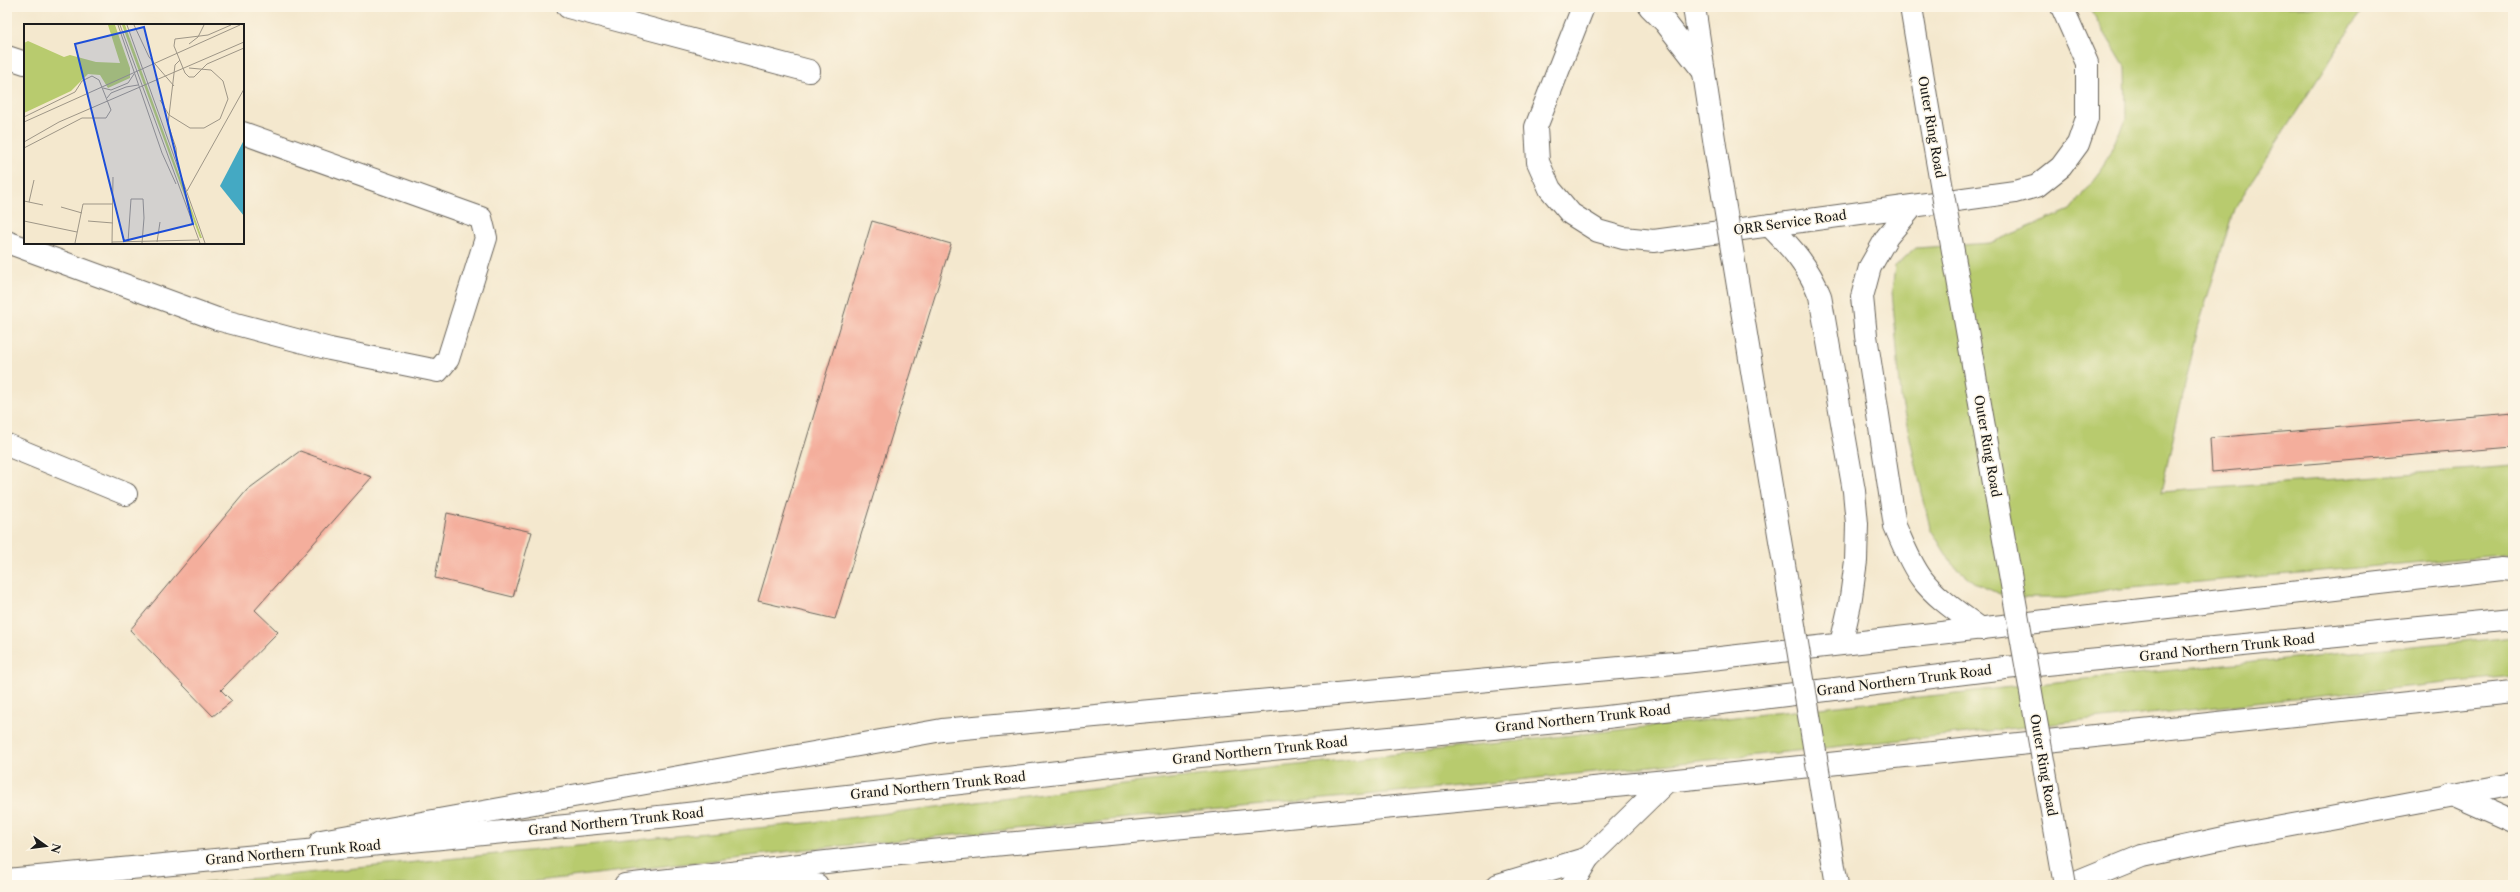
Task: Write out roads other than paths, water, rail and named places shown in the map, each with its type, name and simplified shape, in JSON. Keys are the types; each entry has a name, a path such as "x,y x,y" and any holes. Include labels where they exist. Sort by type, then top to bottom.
{"main road":[{"path":"568,7 809,71"},
{"name":"ORR Service Road","path":"1583,7 1536,127 1538,162 1550,189 1571,214 1598,231 1623,238 1654,241 2015,192 2037,186 2061,167 2078,144 2087,118 2089,92 2087,63 2062,7"},
{"path":"1650,7 1665,22 1704,72"},
{"path":"1694,7 1837,885"},
{"name":"Outer Ring Road","path":"1911,7 2065,885"},
{"path":"7,57 24,63"},
{"path":"7,242 217,319 330,349 438,371 448,359 486,238 481,218 244,133"},
{"path":"1913,206 1887,237 1870,267 1862,298 1867,343 1895,526 1906,554 1922,579 1941,599 1981,629"},
{"path":"1769,225 1798,255 1813,278 1820,296 1854,491 1857,524 1856,560 1850,604 1841,644"},
{"path":"7,445 126,494"},
{"path":"222,859 942,730 1670,663 2502,569 2513,570"},
{"name":"Grand Northern Trunk Road","path":"7,880 668,816 1200,756 1599,718 2005,668 2513,619"},
{"path":"625,885 879,856 1667,781 2513,692"},
{"path":"1572,885 1588,858 1667,781"},
{"path":"2071,885 2142,856 2450,794 2513,784"},
{"path":"2450,794 2513,822"},
{"path":"1498,885 1588,858"},
{"path":"740,872 817,885"}]}
